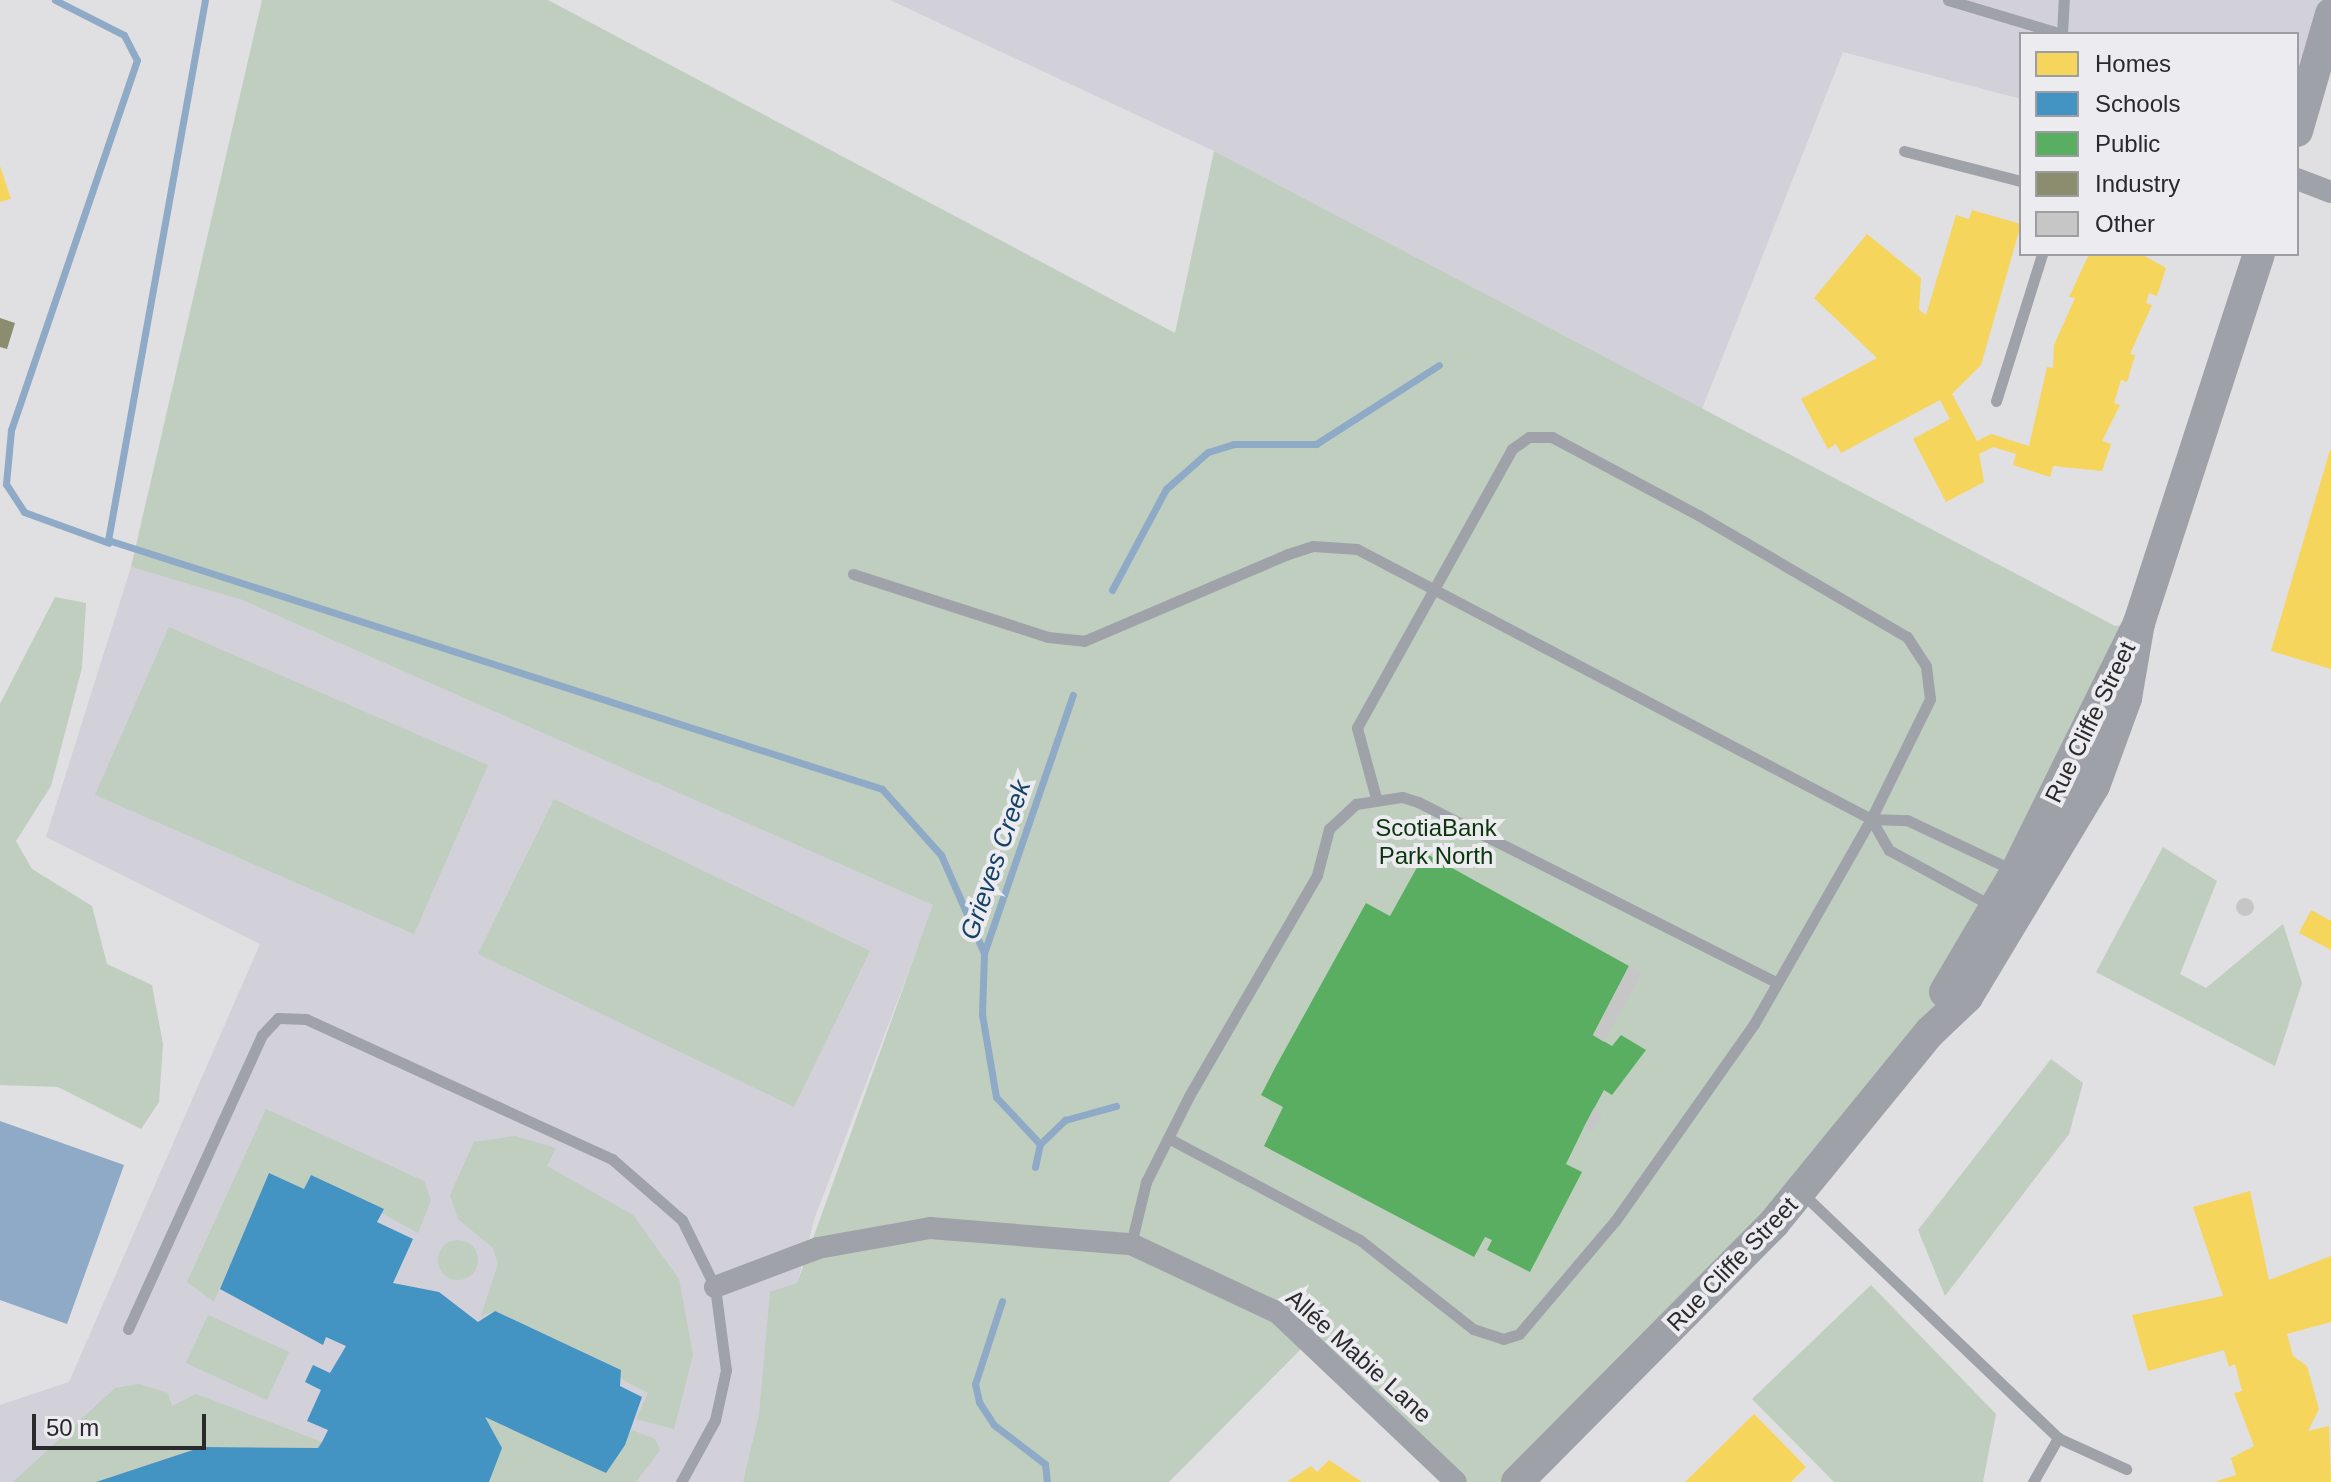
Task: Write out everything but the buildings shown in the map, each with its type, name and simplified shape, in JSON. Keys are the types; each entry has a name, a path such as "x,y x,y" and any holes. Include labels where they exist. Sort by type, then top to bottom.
{"main road":[{"path":"2299,124 2331,14"},
{"name":"Rue Cliffe Street","path":"2016,872 2094,786 2126,698 2139,623 2258,256"},
{"name":"Rue Cliffe Street","path":"1517,1482 1802,1192 1930,1032 1967,997 2007,914 2016,872 2139,623"}],"street":[{"path":"2299,180 2331,192"},
{"path":"715,1287 818,1248 930,1228 1131,1244"},
{"name":"Allée Mabie Lane","path":"1131,1244 1278,1313 1456,1482"}],"lane":[{"path":"1948,0 2055,32"},
{"path":"2062,32 2064,0"},
{"path":"1904,151 2019,180"},
{"path":"1996,401 2041,256"},
{"path":"1168,1138 1360,1240 1473,1329 1503,1339 1533,1324 1615,1221 1754,1024 1774,981 1871,819 1930,699 1919,652 1907,637 1582,452 1552,437 1529,437 1512,449 1433,586 1357,728 1376,798"},
{"path":"853,574 1075,641 1115,633 1313,546 1372,554 1871,819 1907,820 2016,872"},
{"path":"1131,1244 1135,1212 1168,1138 1317,875 1329,829 1342,812 1376,798 1418,802 1774,981"},
{"path":"1871,819 1889,850 2007,914"},
{"path":"128,1329 262,1035 291,1016 612,1159 682,1220 715,1287 726,1370 715,1420 681,1482"},
{"path":"1802,1192 2058,1438 2126,1469"},
{"path":"2033,1482 2058,1438"}],"shaded area":[{"path":"890,0 2331,0 2299,123 2299,32 2019,32 2019,98 1843,52 1702,409 1214,151"},
{"path":"131,567 242,600 934,905 815,1217 743,1482 0,1482 0,1405 69,1382 260,944 46,837"}],"green space":[{"name":"ScotiaBank Park North","path":"262,0 548,0 1175,333 1214,151 2115,626 2139,623 1930,1032 1517,1482 1456,1482 1310,1340 1169,1482 743,1482 759,1415 770,1292 797,1283 933,905 242,600 131,567"},
{"path":"55,597 86,603 82,668 51,786 16,841 32,869 92,906 107,964 152,985 163,1044 159,1102 141,1129 58,1087 0,1085 0,704"},
{"path":"169,627 488,765 414,934 95,795"},
{"path":"554,799 870,951 794,1107 478,954"},
{"path":"2163,847 2217,881 2180,974 2206,988 2283,924 2302,983 2275,1066 2096,972"},
{"path":"2051,1059 2083,1083 2069,1134 1945,1296 1918,1230"},
{"path":"266,1109 424,1181 431,1200 418,1233 311,1175 304,1189 269,1173 214,1302 187,1282"},
{"path":"515,1136 556,1148 547,1166 633,1215 679,1279 693,1355 674,1429 636,1419 648,1393 623,1380 616,1367 495,1311 481,1316 498,1264 493,1248 458,1219 450,1195 474,1142"},
{"path":"458,1240 472,1246 478,1260 472,1274 458,1280 444,1274 438,1260 444,1246"},
{"path":"1871,1285 1996,1414 1983,1482 1834,1482 1752,1399"},
{"path":"208,1315 289,1352 267,1400 186,1363"},
{"path":"139,1384 168,1393 172,1406 196,1394 322,1442 318,1448 202,1447 96,1482 13,1482 115,1388"},
{"path":"485,1417 606,1473 632,1430 655,1439 660,1450 636,1482 489,1482 502,1448"}],"water":[{"path":"0,1121 124,1165 67,1324 0,1300"}],"waterway":[{"path":"55,0 124,35 137,60 11,430 6,484 24,512 109,543"},
{"path":"205,0 108,540 882,789 941,855 984,953"},
{"name":"Grieves Creek","path":"1112,590 1166,489 1208,452 1234,444 1316,444 1439,365"},
{"name":"Grieves Creek","path":"1035,1167 1040,1144 996,1097 982,1014 984,953 1073,695"},
{"path":"1040,1144 1065,1120 1116,1106"},
{"name":"Grieves Creek","path":"1002,1301 975,1384 979,1402 994,1425 1045,1464 1047,1482"}]}
